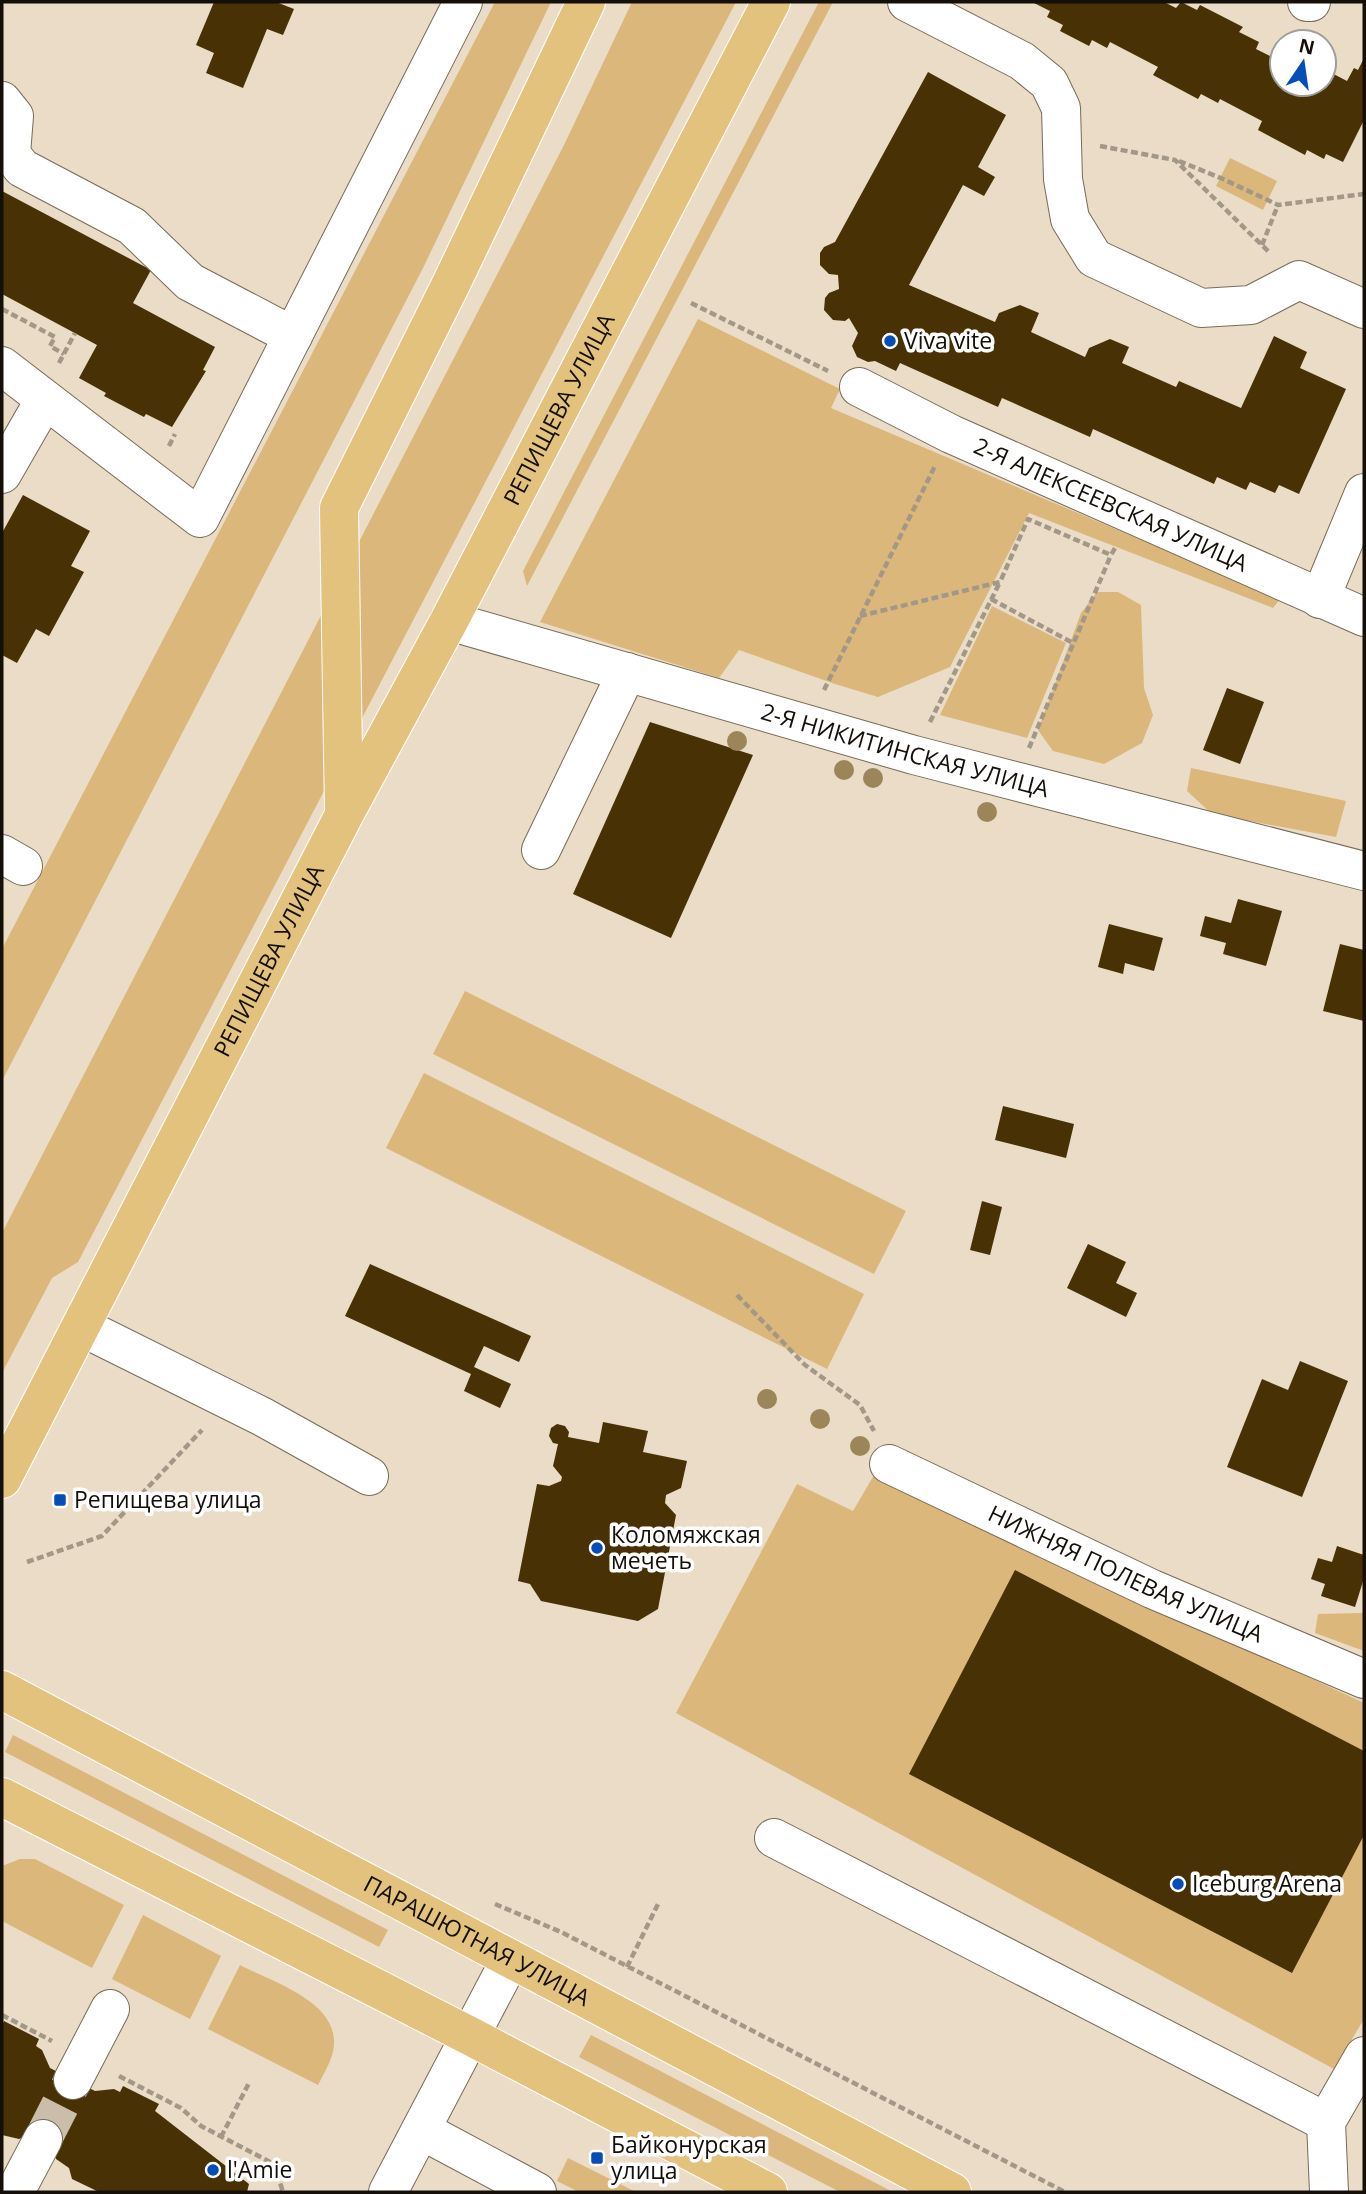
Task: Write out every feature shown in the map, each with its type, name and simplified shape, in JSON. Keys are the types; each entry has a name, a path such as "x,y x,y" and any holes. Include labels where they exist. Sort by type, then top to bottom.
{"main road":[{"name":"РЕПИЩЕВА УЛИЦА","path":"344,815 339,508 451,284 586,2"},
{"name":"РЕПИЩЕВА УЛИЦА","path":"2,1479 344,815 449,621 771,2"},
{"name":"ПАРАШЮТНАЯ УЛИЦА","path":"2,1690 952,2192"},
{"path":"2,1797 768,2192"}],"street":[{"path":"2,366 44,401 200,518 463,2"},
{"path":"907,2 1022,61 1049,83 1060,108 1063,179 1070,219 1094,258 1201,307 1251,305 1299,281 1364,309"},
{"path":"2,101 14,116 11,154 22,168 132,226 190,282 293,336"},
{"name":"2-Я АЛЕКСЕЕВСКАЯ УЛИЦА","path":"859,387 951,434 1364,618"},
{"path":"2,474 44,401"},
{"path":"1320,599 1364,493"},
{"name":"2-Я НИКИТИНСКАЯ УЛИЦА","path":"449,621 914,755 1364,871"},
{"path":"541,850 628,673"},
{"path":"82,1327 263,1417 369,1476"},
{"name":"НИЖНЯЯ ПОЛЕВАЯ УЛИЦА","path":"889,1464 1152,1589 1364,1679"},
{"path":"774,1838 1326,2122"},
{"path":"388,2192 510,1960"},
{"path":"79,2069 110,2009"},
{"path":"1329,2192 1326,2122 1364,2056"},
{"path":"421,2130 537,2192"},
{"path":"15,2192 43,2139"}],"path":[{"path":"1061,139 1175,160 1223,178 1278,205 1364,194"},
{"path":"1175,160 1299,281"},
{"path":"1262,245 1278,205"},
{"path":"691,303 859,387"},
{"path":"2,309 55,337 50,346 66,351 75,333"},
{"path":"807,724 951,434"},
{"path":"1015,782 1111,555 1133,514"},
{"path":"914,755 1000,582 1028,519 1111,555"},
{"path":"860,616 1000,582"},
{"path":"991,599 1073,643"},
{"path":"737,1295 805,1365 860,1405 889,1464"},
{"path":"27,1562 102,1536 183,1451 227,1400"},
{"path":"490,1902 561,1932 1065,2192"},
{"path":"627,1967 659,1902"},
{"path":"2,2015 79,2069 181,2108 201,2126 274,2164 283,2192"},
{"path":"221,2137 250,2081"}],"shaded area":[{"path":"495,2 551,2 423,268 2,1081 2,949"},
{"path":"632,2 736,2 78,1262 52,1278 2,1373 2,1233 564,145"},
{"path":"819,2 833,2 527,586 523,571"},
{"path":"1230,158 1277,181 1263,210 1216,186"},
{"path":"698,319 840,389 831,408 1280,599 1273,608 1029,513 950,667 878,697 739,650 719,678 540,622"},
{"path":"1097,592 1118,592 1141,605 1144,688 1153,715 1142,743 1104,764 1053,751 1038,730 1081,613"},
{"path":"992,606 1066,643 1027,738 940,715"},
{"path":"1191,768 1346,801 1336,837 1212,814 1187,791"},
{"path":"465,991 906,1211 874,1274 433,1054"},
{"path":"424,1073 864,1294 827,1369 386,1148"},
{"name":"Iceburg Arena","path":"874,1475 1364,1703 1364,2019 1334,2069 676,1713 797,1484 853,1511"},
{"path":"1364,1613 1364,1651 1315,1633 1318,1614"},
{"path":"13,1735 388,1930 379,1947 5,1752"},
{"path":"20,1859 35,1859 124,1905 92,1968 2,1921 2,1866"},
{"path":"143,1915 221,1956 190,2019 112,1979"},
{"path":"240,1965 300,1995 325,2016 332,2030 334,2045 330,2061 318,2085 208,2029"},
{"path":"591,2035 893,2192 840,2192 579,2057"},
{"path":"568,2158 636,2192 579,2192 557,2181"}],"building":[{"path":"214,2 276,2 294,9 283,35 267,29 243,88 206,73 214,53 196,45"},
{"path":"1032,2 1164,2 1176,8 1181,2 1197,10 1200,5 1243,27 1239,32 1259,42 1256,49 1268,55 1268,98 1338,98 1338,76 1347,81 1354,68 1358,70 1364,58 1364,120 1343,162 1326,154 1324,159 1307,150 1305,155 1258,130 1262,121 1220,99 1218,103 1201,94 1198,99 1153,75 1158,67 1110,42 1107,48 1092,40 1089,46 1060,31 1063,25 1047,17 1050,11"},
{"path":"928,72 1006,115 978,167 995,177 984,196 963,185 909,285 995,322 999,313 1020,305 1039,313 1031,332 1085,357 1089,348 1110,339 1129,347 1122,363 1176,387 1179,381 1241,408 1274,336 1307,352 1300,368 1346,389 1299,494 1279,485 1275,493 1250,482 1246,490 1217,477 1214,484 1093,429 1090,437 1002,398 998,407 900,363 896,371 875,361 868,362 857,357 852,346 858,333 849,318 845,321 833,320 824,310 825,298 839,289 838,275 829,274 820,265 820,253 824,247 835,242"},
{"path":"2,191 151,270 133,303 215,347 203,370 206,371 172,427 146,414 144,417 104,396 106,393 79,378 97,345 2,294"},
{"path":"23,495 90,531 71,566 84,572 49,636 36,629 17,663 2,655 2,533"},
{"path":"1227,688 1264,702 1240,764 1203,750"},
{"path":"650,722 753,755 671,938 573,894"},
{"path":"1238,899 1282,911 1266,966 1223,954 1226,943 1200,936 1205,916 1231,923"},
{"path":"1109,924 1163,938 1154,971 1125,963 1123,974 1098,967"},
{"path":"1340,944 1364,950 1364,1021 1323,1011"},
{"path":"1003,1106 1074,1124 1066,1158 995,1140"},
{"path":"982,1201 1002,1207 990,1255 970,1250"},
{"path":"1088,1244 1126,1262 1116,1283 1137,1293 1126,1317 1067,1288"},
{"path":"370,1264 531,1336 519,1362 484,1346 474,1367 511,1384 500,1408 464,1391 471,1374 345,1316"},
{"path":"1300,1361 1348,1381 1302,1497 1227,1467 1262,1379 1288,1390"},
{"name":"Коломяжская мечеть","path":"603,1422 648,1431 643,1452 687,1461 681,1488 666,1495 665,1503 676,1515 658,1609 638,1621 541,1601 530,1584 518,1581 537,1484 549,1486 561,1481 562,1477 553,1466 558,1444 553,1443 549,1436 551,1428 557,1424 565,1426 569,1432 568,1437 599,1443"},
{"path":"1337,1546 1364,1555 1364,1578 1355,1607 1321,1596 1325,1584 1311,1579 1318,1558 1332,1562"},
{"path":"1015,1570 1364,1751 1364,1835 1292,1973 909,1774"},
{"path":"4,2021 39,2039 36,2046 42,2050 50,2068 95,2091 114,2089 120,2092 123,2086 159,2104 155,2111 249,2184 247,2192 99,2192 72,2179 69,2168 56,2159 53,2144 33,2134 19,2139 2,2135"}],"tunnel":[{"path":"43,2139 73,2080"}],"place":[{"name":"Viva vite","path":"890,341"},
{"name":"Репищева улица","path":"60,1500"},
{"name":"Коломяжская мечеть","path":"597,1548"},
{"name":"Iceburg Arena","path":"1178,1884"},
{"name":"Байконурская улица","path":"597,2158"},
{"name":"l'Amie","path":"213,2170"}]}
